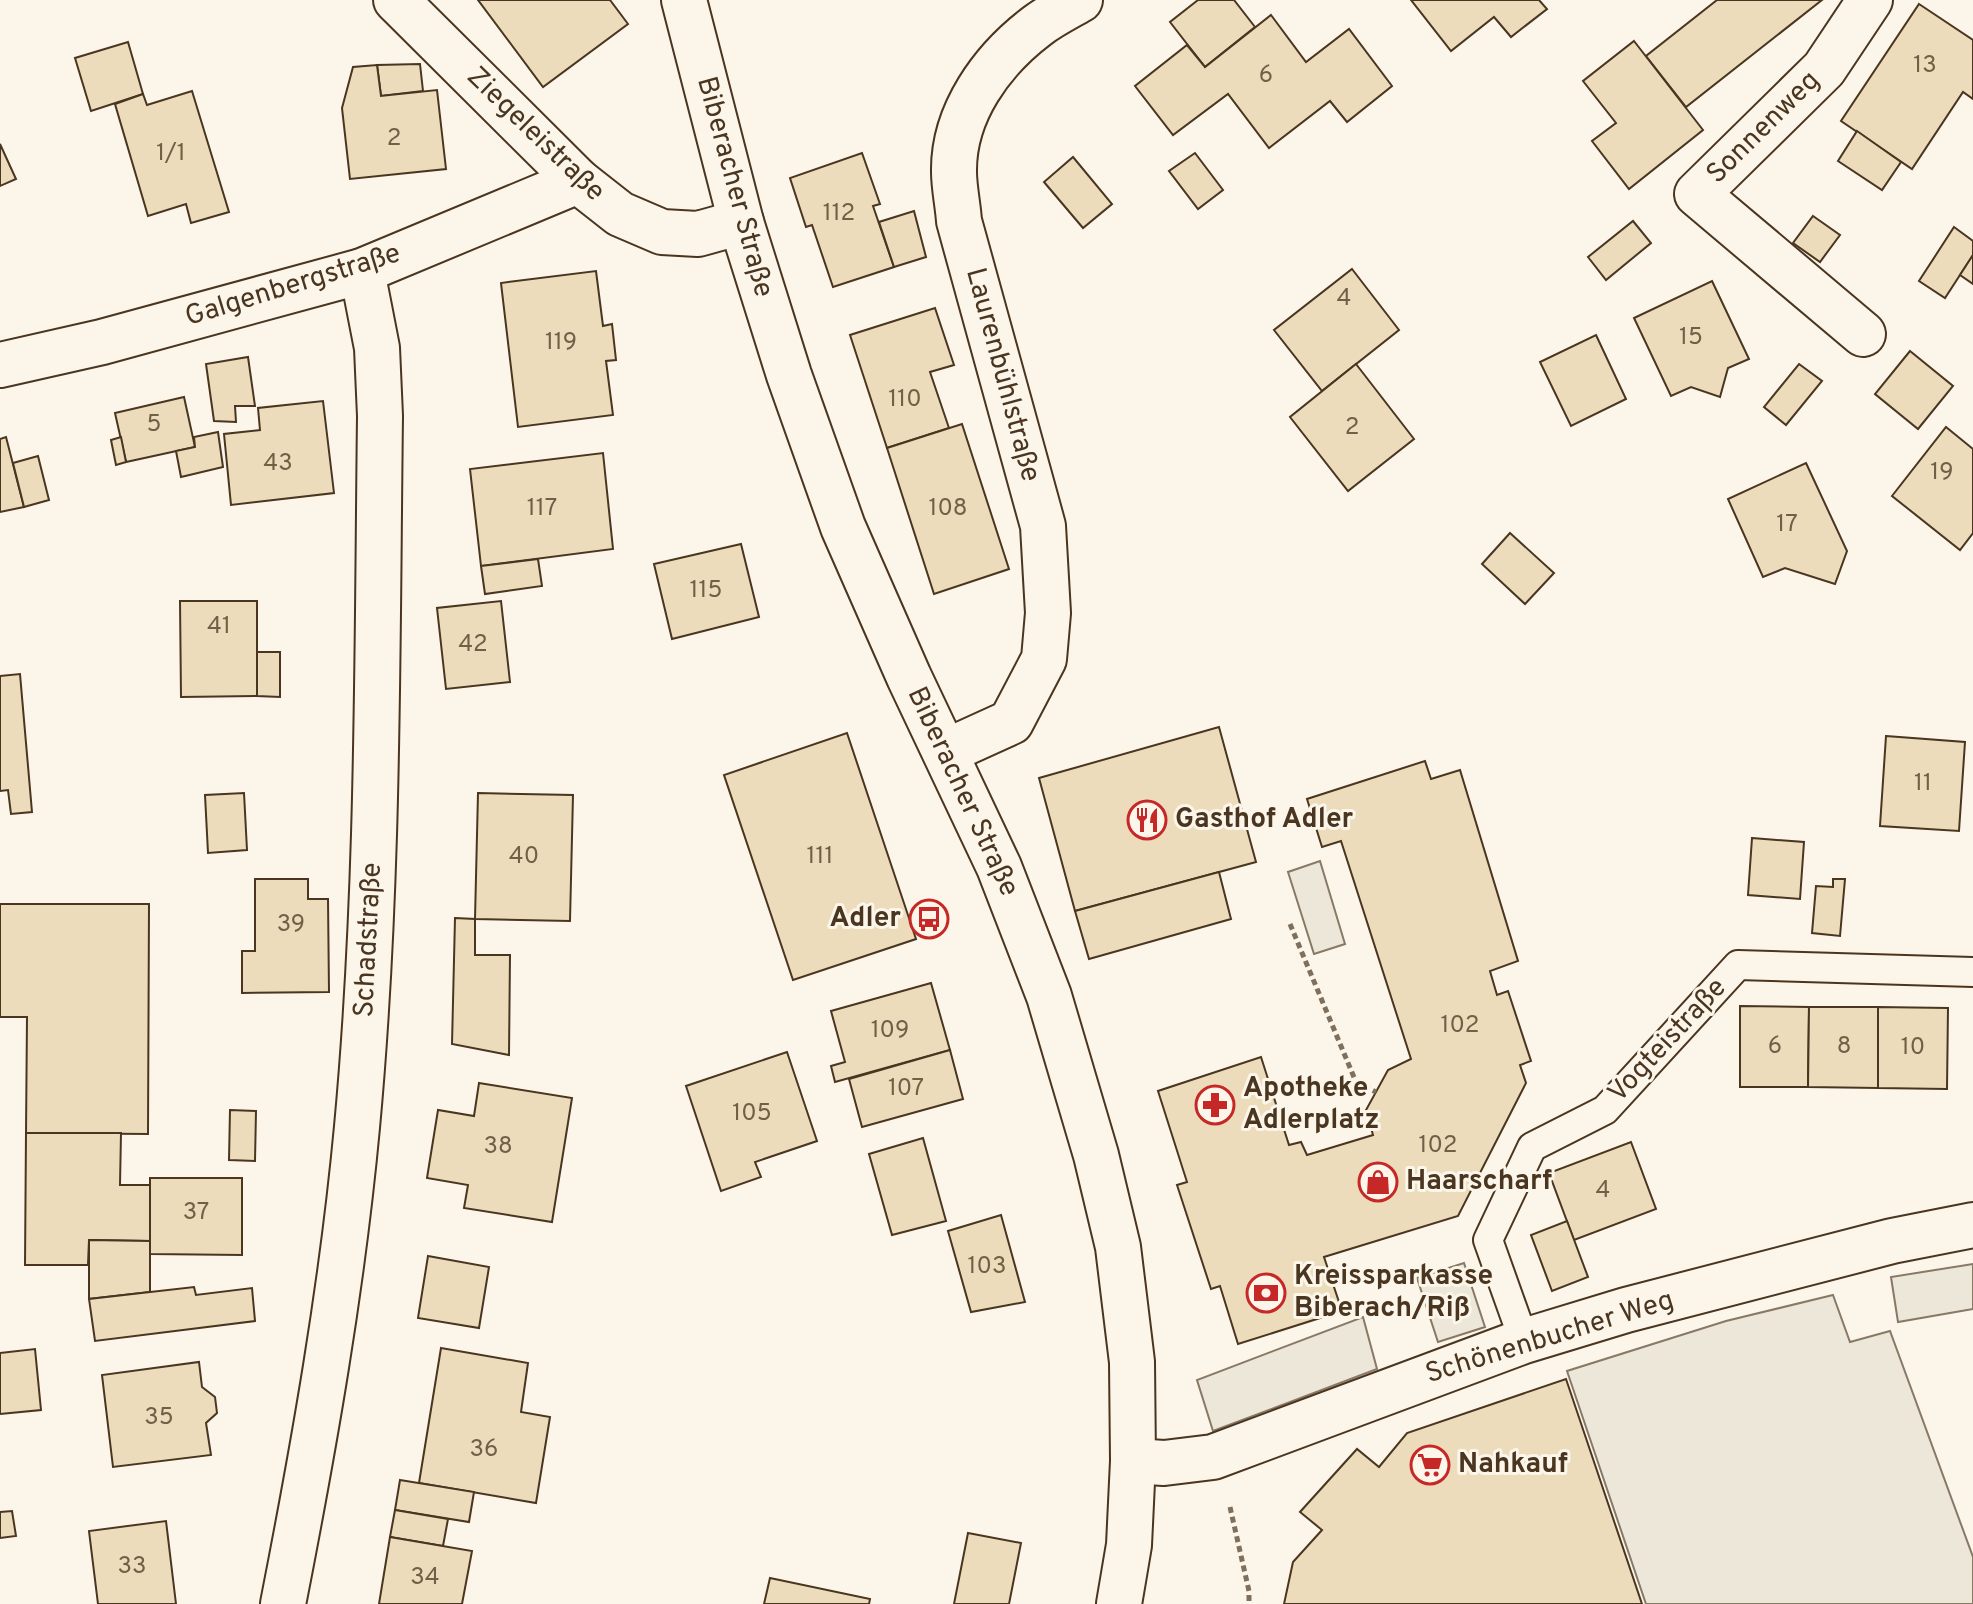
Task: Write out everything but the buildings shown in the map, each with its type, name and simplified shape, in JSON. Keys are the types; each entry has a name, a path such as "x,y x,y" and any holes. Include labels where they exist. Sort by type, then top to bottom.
{"street":[{"name":"Ziegeleistraße","path":"396,0 578,181 620,214 662,232 698,234 741,222"},
{"name":"Biberacher Straße","path":"684,0 741,222 789,375 843,527 999,867 1049,996 1096,1155 1118,1247 1132,1362 1133,1461 1129,1545 1119,1604"},
{"name":"Laurenbühlstraße","path":"945,752 1011,722 1044,659 1048,613 1043,526 959,221 954,172 957,136 971,103 994,65 1038,26 1080,0"},
{"name":"Sonnenweg","path":"1863,334 1697,194 1824,69 1870,0"},
{"name":"Galgenbergstraße","path":"0,365 102,342 362,271 578,181"},
{"name":"Schadstraße","path":"283,1604 317,1429 341,1266 357,1127 364,1028 375,826 380,416 377,348 362,271"},
{"name":"Schönenbucher Weg","path":"1133,1461 1164,1463 1213,1457 1524,1341 1626,1310 1892,1241 1973,1225"}],"lane":[{"name":"Vogteistraße","path":"1524,1341 1488,1240 1532,1147 1605,1110 1738,965 1973,972"}],"path":[{"path":"1290,924 1356,1082 1376,1092"},
{"path":"1213,1457 1229,1501 1249,1591 1249,1604"}],"shaded area":[{"path":"1320,861 1345,944 1314,954 1288,872"},
{"path":"1464,1263 1485,1327 1438,1342 1417,1278"},
{"path":"1973,1264 1973,1309 1898,1322 1891,1277"},
{"path":"1833,1295 1850,1342 1890,1331 1973,1557 1973,1604 1646,1604 1567,1371 1726,1321"},
{"path":"1363,1317 1377,1369 1213,1431 1197,1380"}],"place":[{"name":"Gasthof Adler","path":"1147,820"},
{"name":"Adler","path":"929,919"},
{"name":"Apotheke Adlerplatz","path":"1215,1105"},
{"name":"Haarscharf","path":"1378,1182"},
{"name":"Kreissparkasse Biberach/Riß","path":"1266,1293"},
{"name":"Nahkauf","path":"1430,1465"}]}
